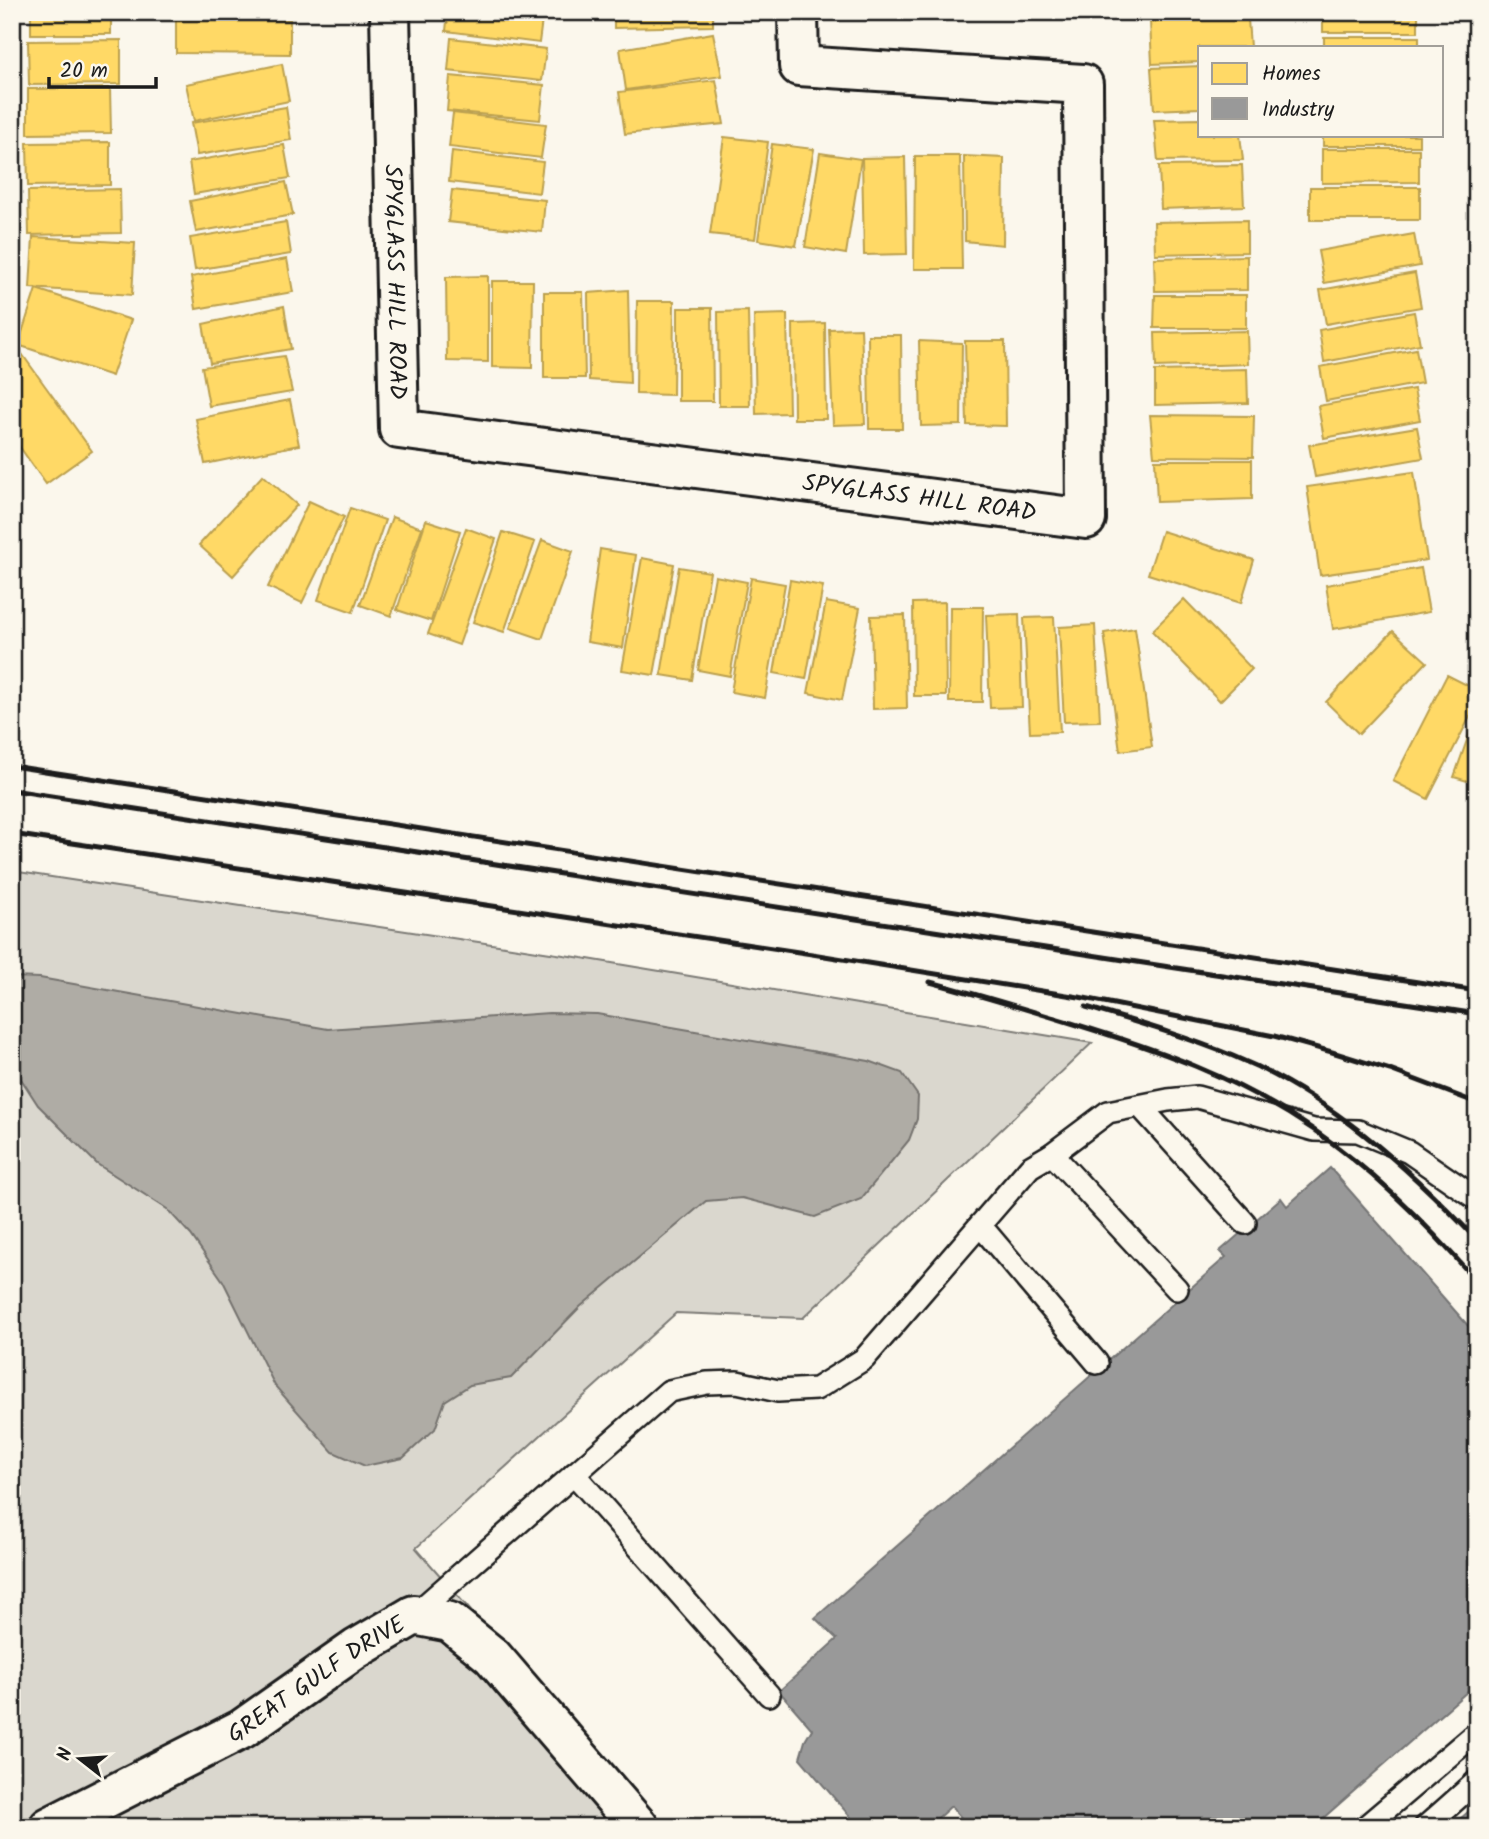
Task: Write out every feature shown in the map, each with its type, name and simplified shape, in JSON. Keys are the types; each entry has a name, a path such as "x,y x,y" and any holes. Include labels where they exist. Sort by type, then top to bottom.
{"street":[{"name":"SPYGLASS HILL ROAD","path":"390,12 399,429 1086,519 1083,84 799,66 798,12"},
{"name":"GREAT GULF DRIVE","path":"49,1827 242,1729 356,1649 414,1615 450,1622 492,1656 639,1827"}],"lane":[{"path":"414,1615 669,1391 707,1383 737,1382 778,1391 816,1389 863,1359 1030,1167 1108,1112 1197,1097 1314,1130 1358,1131 1409,1152 1477,1199"},
{"path":"1140,1106 1245,1223"},
{"path":"1052,1154 1177,1289"},
{"path":"980,1225 1097,1363"},
{"path":"574,1475 769,1695"},
{"path":"1365,1827 1477,1732"},
{"path":"1425,1827 1477,1781"}],"shaded area":[{"path":"12,871 570,956 1092,1043 803,1318 676,1313 416,1548 659,1827 12,1827"},
{"path":"12,977 40,978 328,1029 549,1013 597,1014 869,1061 902,1073 918,1096 917,1119 909,1140 861,1199 815,1217 742,1198 706,1201 580,1307 511,1378 470,1385 445,1401 435,1429 403,1458 365,1466 333,1452 275,1386 223,1281 191,1235 167,1209 97,1164 38,1105 12,1065"}],"building: Homes":[{"path":"31,12 111,12 111,34 31,34"},
{"path":"192,12 290,12 290,16 192,16"},
{"path":"448,12 543,12 539,43 446,31"},
{"path":"614,12 713,12 713,26 614,28"},
{"path":"1323,12 1418,12 1418,32 1323,32"},
{"path":"176,19 290,20 290,54 176,53"},
{"path":"1248,19 1250,46 1198,46 1198,62 1152,64 1150,21"},
{"path":"713,33 722,76 626,90 620,49"},
{"path":"1324,37 1419,37 1419,46 1324,46"},
{"path":"451,38 546,49 542,81 448,71"},
{"path":"121,40 121,84 29,85 28,41"},
{"path":"282,64 289,101 194,121 186,84"},
{"path":"1198,66 1198,108 1154,110 1151,68"},
{"path":"450,76 544,85 540,120 447,111"},
{"path":"716,80 724,124 625,134 619,92"},
{"path":"110,88 111,133 28,134 28,89"},
{"path":"286,107 291,140 197,155 191,123"},
{"path":"453,113 546,124 541,158 449,147"},
{"path":"1198,119 1198,136 1240,136 1243,160 1158,161 1154,120"},
{"path":"1323,136 1419,136 1419,146 1323,146"},
{"path":"724,137 768,142 755,239 710,234"},
{"path":"110,142 110,185 28,186 27,143"},
{"path":"772,144 814,149 796,246 758,240"},
{"path":"284,145 290,178 194,194 189,162"},
{"path":"1322,149 1419,149 1419,182 1322,183"},
{"path":"452,151 543,162 539,193 449,182"},
{"path":"820,153 861,159 846,254 805,247"},
{"path":"915,156 960,156 962,269 914,269"},
{"path":"964,156 1004,158 1003,245 965,241"},
{"path":"905,157 907,254 864,255 862,158"},
{"path":"1242,165 1244,206 1161,209 1159,166"},
{"path":"286,182 293,215 196,232 190,201"},
{"path":"1310,187 1420,187 1420,220 1310,220"},
{"path":"120,189 121,233 29,235 28,191"},
{"path":"452,190 545,200 542,232 448,222"},
{"path":"1247,220 1247,252 1155,254 1154,222"},
{"path":"286,222 291,254 195,270 190,238"},
{"path":"1414,234 1420,266 1324,283 1318,251"},
{"path":"33,237 135,243 132,295 30,288"},
{"path":"1247,256 1247,290 1155,291 1154,258"},
{"path":"287,259 293,292 196,309 191,277"},
{"path":"1415,273 1421,307 1326,324 1320,290"},
{"path":"488,276 488,362 447,361 446,277"},
{"path":"492,281 533,281 532,368 492,367"},
{"path":"36,289 131,320 112,376 18,345"},
{"path":"628,290 630,383 589,380 588,293"},
{"path":"544,292 583,292 585,378 544,378"},
{"path":"1155,295 1246,295 1246,328 1154,328"},
{"path":"637,301 674,301 673,395 636,394"},
{"path":"284,306 291,349 210,363 203,324"},
{"path":"678,308 712,308 713,401 678,401"},
{"path":"748,311 750,406 719,406 718,312"},
{"path":"1414,312 1420,344 1324,362 1319,330"},
{"path":"787,314 789,413 756,414 754,315"},
{"path":"825,323 826,419 794,419 793,324"},
{"path":"861,328 865,424 833,425 829,329"},
{"path":"1247,331 1248,364 1156,367 1155,333"},
{"path":"868,335 901,335 902,429 869,429"},
{"path":"919,341 962,343 961,425 921,426"},
{"path":"965,341 1005,341 1006,426 967,425"},
{"path":"17,347 92,451 46,484 12,436 12,350"},
{"path":"1416,349 1422,383 1326,401 1320,367"},
{"path":"284,356 292,392 209,406 202,367"},
{"path":"1247,369 1248,403 1155,405 1155,371"},
{"path":"1414,389 1420,420 1324,438 1318,406"},
{"path":"290,400 299,445 205,464 196,419"},
{"path":"1150,415 1254,416 1253,457 1154,456"},
{"path":"1417,427 1423,458 1315,477 1309,445"},
{"path":"1155,460 1252,460 1252,499 1157,502"},
{"path":"1414,472 1427,560 1320,575 1307,487"},
{"path":"263,475 297,505 233,576 199,545"},
{"path":"309,501 344,517 302,603 268,587"},
{"path":"350,508 385,520 353,612 318,600"},
{"path":"392,517 422,528 391,616 360,605"},
{"path":"426,520 460,531 431,621 397,610"},
{"path":"466,528 496,539 459,645 428,634"},
{"path":"1162,531 1254,560 1241,603 1148,574"},
{"path":"503,532 535,542 504,632 473,622"},
{"path":"542,540 573,551 542,639 510,628"},
{"path":"600,549 636,555 623,648 587,642"},
{"path":"642,558 674,564 654,675 622,670"},
{"path":"679,567 710,572 692,680 661,675"},
{"path":"1421,568 1429,612 1333,629 1326,585"},
{"path":"715,576 747,582 730,676 698,670"},
{"path":"751,578 785,584 765,698 731,692"},
{"path":"790,580 823,586 806,679 774,673"},
{"path":"1184,599 1252,669 1220,701 1152,631"},
{"path":"826,602 860,608 842,700 808,693"},
{"path":"945,602 946,696 914,696 913,603"},
{"path":"950,607 983,607 982,702 949,702"},
{"path":"1019,614 1022,707 990,708 986,615"},
{"path":"905,615 907,708 873,709 871,616"},
{"path":"1054,617 1060,732 1030,733 1024,618"},
{"path":"1095,625 1100,721 1064,722 1059,627"},
{"path":"1135,628 1152,747 1120,751 1104,633"},
{"path":"1393,631 1427,662 1359,734 1326,702"},
{"path":"1447,675 1477,690 1477,703 1428,799 1393,781"},
{"path":"1477,712 1477,784 1454,777"}],"building: Industry":[{"path":"1330,1168 1477,1336 1477,1683 1313,1827 969,1827 951,1806 928,1827 859,1827 800,1758 812,1729 779,1691 837,1639 815,1618 1226,1257 1220,1251 1281,1198 1287,1206"},
{"path":"1477,1804 1477,1827 1451,1827"}],"railway":[{"path":"12,766 1477,991"},
{"path":"12,790 1477,1014"},
{"path":"12,834 812,954 1079,997 1274,1036 1390,1070 1477,1103"},
{"path":"930,982 1101,1032 1165,1054 1256,1095 1337,1146 1380,1182 1420,1220 1477,1282"},
{"path":"1086,1007 1215,1049 1301,1090 1333,1111 1394,1159 1477,1240"}]}
